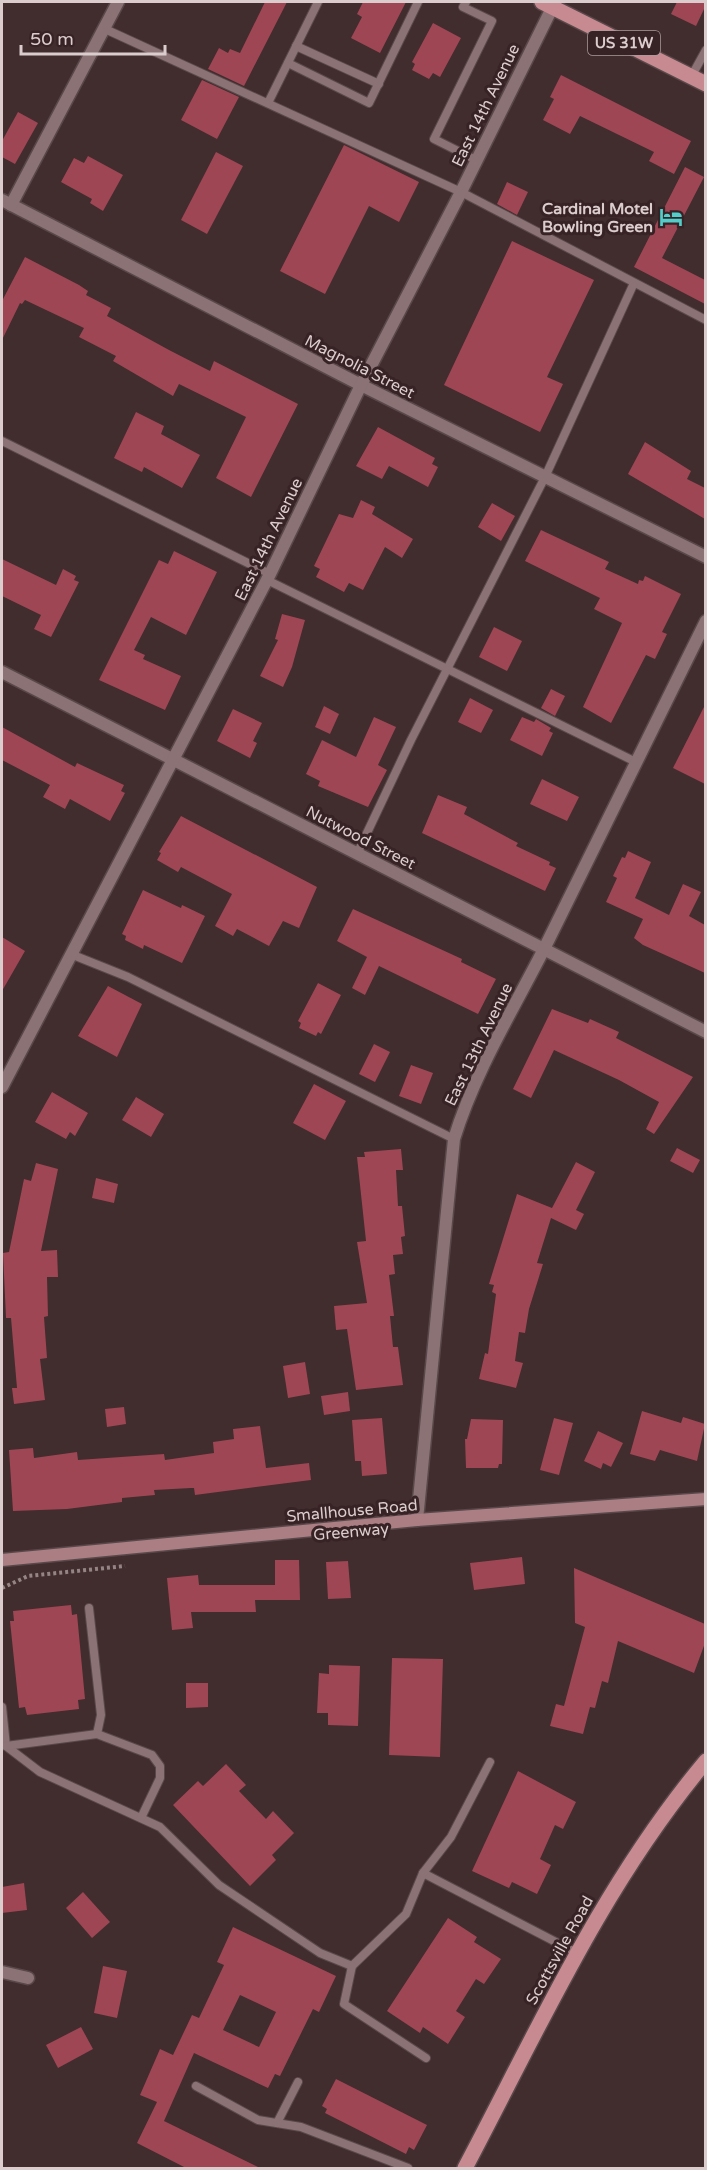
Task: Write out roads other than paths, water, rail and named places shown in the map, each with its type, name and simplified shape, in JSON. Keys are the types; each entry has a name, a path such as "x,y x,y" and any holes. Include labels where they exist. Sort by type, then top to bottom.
{"main road":[{"name":"US 31W","path":"550,3 705,84"},
{"name":"Scottsville Road","path":"465,2169 577,1953 629,1863 705,1761"}],"street":[{"path":"6,202 105,29 118,2"},
{"name":"East 14th Avenue","path":"2,1088 269,577 361,385 461,192 550,3"},
{"name":"Magnolia Street","path":"6,202 361,385 705,557"},
{"name":"East 13th Avenue","path":"417,1521 454,1139 462,1114 492,1048 544,949 705,621"},
{"name":"Nutwood Street","path":"2,672 705,1032"},
{"name":"Smallhouse Road","path":"2,1560 417,1521 705,1499"},
{"path":"2,1972 28,1978"}],"lane":[{"path":"268,103 318,2"},
{"path":"288,63 369,104 418,2"},
{"path":"466,2 464,7 492,21 434,139 476,160"},
{"path":"105,29 461,192 705,320"},
{"path":"296,46 379,84"},
{"path":"691,77 705,50"},
{"path":"357,854 411,740 545,477 634,283"},
{"path":"2,441 636,762"},
{"path":"73,955 128,977 454,1139"},
{"path":"89,1608 101,1715 97,1734"},
{"path":"2,1707 6,1746 40,1772 160,1827 219,1885 320,1953 352,1966"},
{"path":"6,1746 97,1734 152,1755 160,1766 160,1778 141,1818"},
{"path":"426,2058 344,2004 352,1966 406,1914 423,1873 451,1837 490,1762"},
{"path":"423,1873 577,1953"},
{"path":"277,2123 298,2082"},
{"path":"196,2086 258,2120 301,2127 408,2169"}],"place":[{"name":"Cardinal Motel Bowling Green","path":"671,217"}]}
